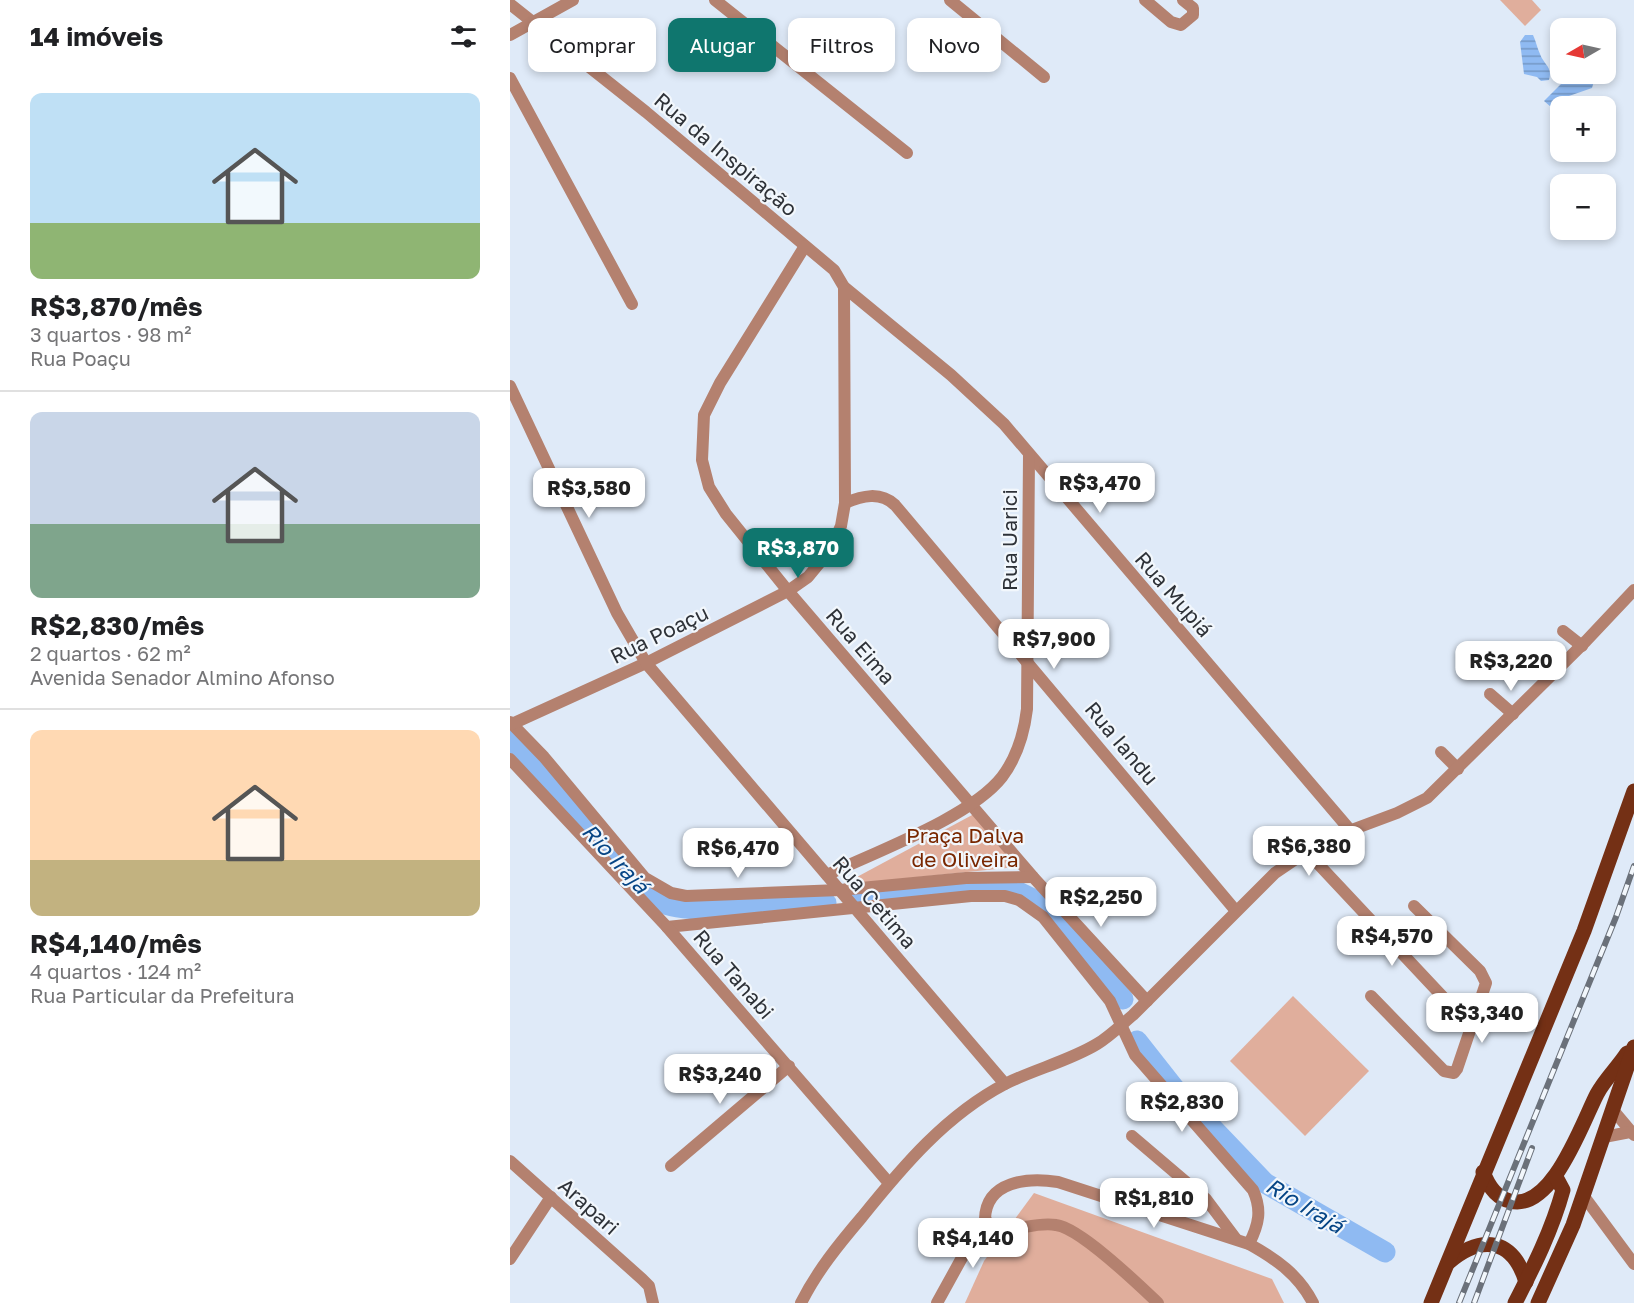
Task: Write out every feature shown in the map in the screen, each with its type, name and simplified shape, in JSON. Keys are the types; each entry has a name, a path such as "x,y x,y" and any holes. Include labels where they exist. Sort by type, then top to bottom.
{"main road":[{"path":"1431,1303 1584,931 1634,791"},
{"path":"1483,1172 1491,1189 1506,1200 1514,1202 1533,1198 1556,1177 1598,1092 1634,1046"},
{"path":"1538,1303 1569,1235 1634,1046"},
{"path":"1515,1303 1557,1212 1563,1190 1556,1177"},
{"path":"1448,1263 1478,1244 1500,1247 1517,1260 1526,1282"}],"street":[{"path":"541,18 573,0"},
{"path":"715,0 907,153"},
{"path":"950,0 1044,77"},
{"path":"1145,0 1171,22 1181,25 1193,15 1193,8 1183,0"},
{"name":"Rua da Inspiração","path":"510,4 529,18"},
{"path":"510,35 528,25"},
{"name":"Rua da Inspiração","path":"594,72 805,246"},
{"path":"510,78 632,304"},
{"name":"Rua Mupiá","path":"805,246 834,270 844,287 989,408 1350,830"},
{"name":"Rua Eima","path":"805,246 720,383 704,415 702,460 713,493 736,527 788,591 1032,877 1147,1001"},
{"name":"Rua Poaçu","path":"511,723 646,663 788,591 808,577 831,549 841,526 845,503 844,287"},
{"name":"Rua Cetima","path":"510,386 617,613 646,663 1005,1084"},
{"name":"Rua Uarici","path":"827,875 971,803 1000,779 1017,750 1028,709 1029,455"},
{"name":"Rua Iandu","path":"845,503 870,496 889,500 1236,911"},
{"path":"801,1303 833,1252 889,1183 941,1129 1005,1084 1090,1047 1121,1025 1275,873 1306,851 1350,830 1419,803 1440,788 1582,646 1634,590"},
{"path":"1621,604 1634,596"},
{"path":"1563,631 1582,646"},
{"path":"1490,694 1514,714"},
{"path":"511,723 544,757 633,865 656,886 686,896 840,890 966,878 1032,877"},
{"path":"1441,752 1458,769"},
{"name":"Rua Tanabi","path":"510,759 667,927 889,1183"},
{"path":"1306,851 1472,1028"},
{"path":"667,927 990,895 1019,900 1043,917 1085,966 1110,1000 1128,1045 1146,1069 1253,1190 1260,1214 1258,1226 1249,1244"},
{"path":"1371,996 1449,1073 1457,1069 1486,990 1484,977 1414,906"},
{"path":"671,1166 789,1066"},
{"path":"1613,1110 1632,1134"},
{"path":"1604,1137 1632,1134"},
{"path":"1132,1136 1206,1199 1236,1239"},
{"name":"Arapari","path":"510,1161 642,1279 649,1286 653,1303"},
{"path":"1158,1303 1122,1271 1063,1227 1047,1224 1004,1230 992,1228 985,1219 987,1204 1002,1188 1026,1181 1046,1180 1249,1244 1277,1260 1305,1289 1313,1303"},
{"path":"1583,1195 1634,1263"},
{"path":"510,1258 551,1197"},
{"path":"937,1303 964,1254 987,1224"}],"green space":[{"path":"1500,0 1532,0 1541,10 1525,26"},
{"name":"Praça Dalva de Oliveira","path":"974,814 1016,867 842,885"},
{"path":"1293,996 1369,1071 1305,1136 1230,1061"},
{"path":"1034,1193 1272,1279 1284,1303 965,1303 984,1261"}],"water":[{"path":"1525,35 1533,35 1549,69 1549,80 1541,81 1537,77 1524,74 1520,42"},
{"path":"1561,84 1593,84 1592,88 1569,96 1550,96 1550,106 1544,101"}],"waterway":[{"name":"Rio Irajá","path":"510,741 548,780 643,890 660,902 697,909 826,903"},
{"name":"Rio Irajá","path":"855,900 994,887 1012,889 1043,904 1123,999"},
{"name":"Rio Irajá","path":"1137,1041 1174,1088 1265,1183 1385,1252"}],"railway":[{"path":"1459,1303 1616,917 1634,866"},
{"path":"1474,1303 1532,1148"}]}
